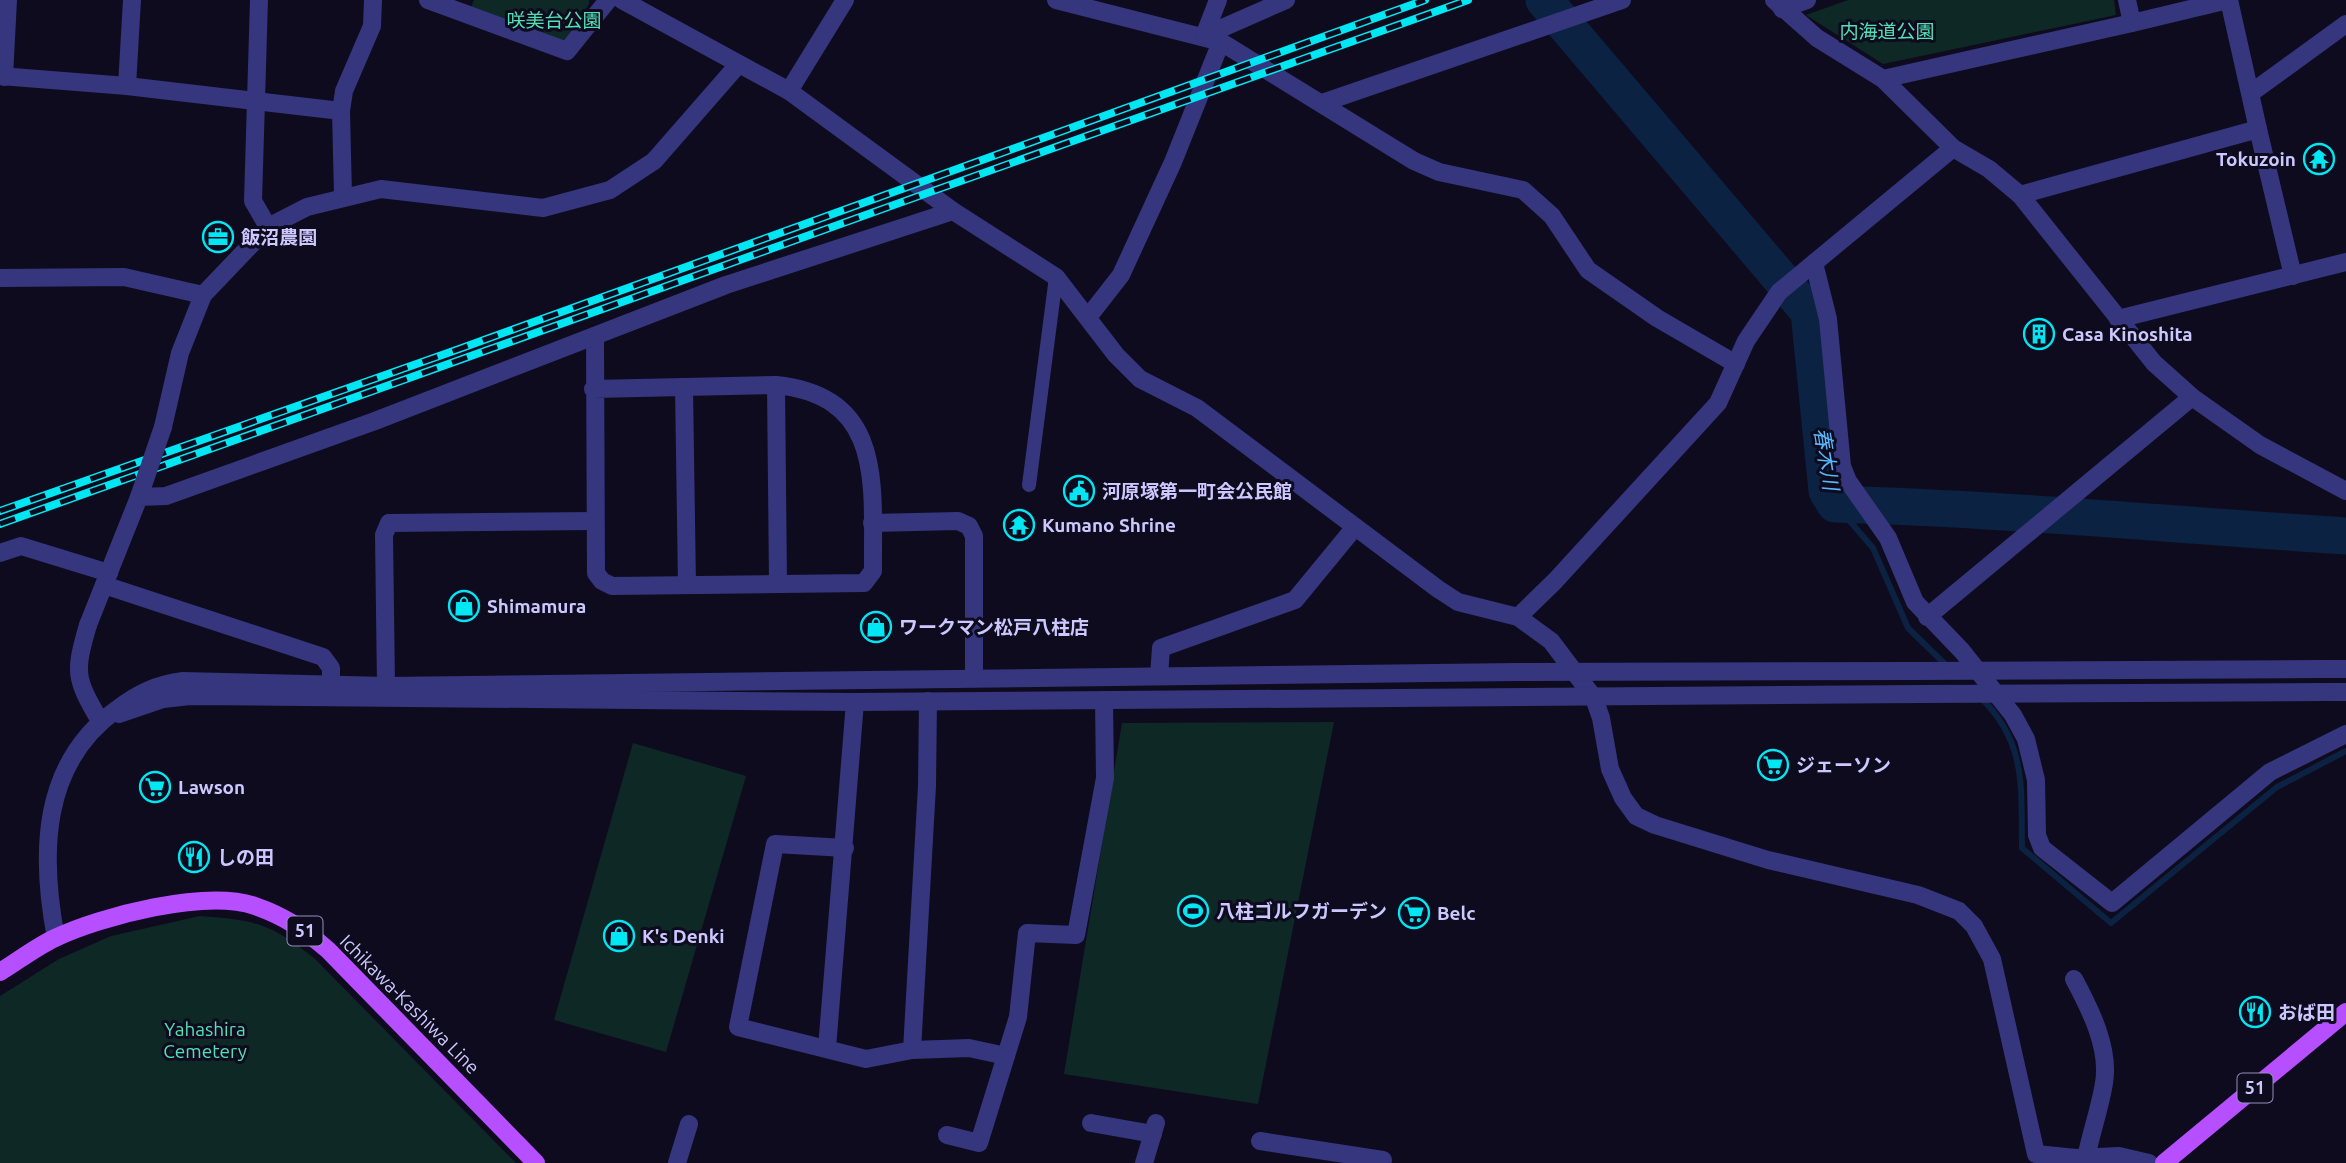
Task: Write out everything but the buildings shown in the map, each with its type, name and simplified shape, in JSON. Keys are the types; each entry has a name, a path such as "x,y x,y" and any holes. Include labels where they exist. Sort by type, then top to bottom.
{"main road":[{"name":"Ichikawa-Kashiwa Line","path":"0,972 56,938 126,915 214,898 253,905 297,924 427,1048 536,1163"},
{"name":"51","path":"2164,1163 2346,1012"}],"street":[{"path":"8,0 2,76 127,86 341,111"},
{"path":"127,86 132,0"},
{"path":"259,0 253,201 268,227"},
{"path":"343,196 341,111 344,91 372,26 373,0"},
{"path":"428,0 453,5 566,51 608,0"},
{"path":"622,0 737,66 789,91 953,211 1056,277 1089,316 1116,355 1140,379 1197,408 1458,602 1518,617 1551,641 1594,698 1601,718 1610,769 1623,798 1636,816 1655,825 1768,860 1918,895 1959,911 1974,926 1992,959 2036,1154 2085,1158 2119,1156 2149,1163"},
{"path":"789,91 845,0"},
{"path":"1056,0 1213,39 1414,160 1440,172 1523,190 1552,216 1588,270 1657,318 1736,364"},
{"path":"1089,316 1121,275 1173,162 1213,39 1218,0"},
{"path":"1213,39 1286,0"},
{"path":"1322,103 1622,0"},
{"path":"1778,5 1807,0"},
{"path":"2127,0 2132,23"},
{"path":"1883,79 2228,0 2292,276"},
{"path":"1778,5 1817,38 1883,79 1953,148 1989,169 2020,195 2154,363 2192,397 2260,445 2346,491"},
{"path":"2251,93 2346,24"},
{"path":"100,721 79,680 77,662 88,625 139,498 163,427 180,353 204,295 268,227 307,207 343,196 381,189 543,208 610,190 654,162 737,66"},
{"path":"2020,195 2258,129"},
{"path":"1518,617 1555,581 1718,403 1746,341 1779,292 1953,148"},
{"path":"139,498 166,496 192,487 375,421 751,277 953,211"},
{"path":"2118,319 2346,262"},
{"path":"1814,263 1828,319 1842,466 1849,481 1888,538 1915,602 1962,651 2012,715 2026,739 2036,780 2039,844 2112,902 2270,772 2346,734"},
{"path":"0,278 124,277 204,295"},
{"path":"1030,485 1056,277"},
{"path":"593,389 776,385 815,392 834,402 849,416 868,453 872,477 873,571 864,583 612,586 602,581 596,573 593,389 594,336"},
{"path":"776,385 778,583"},
{"path":"684,387 687,585"},
{"path":"1927,617 2192,397"},
{"path":"386,686 384,535 389,523 595,521"},
{"path":"872,523 958,521 969,526 974,536 974,677"},
{"path":"1158,676 1161,648 1295,600 1355,527"},
{"path":"0,553 21,546 323,657 331,668 331,684"},
{"path":"56,938 48,882 49,834 57,789 70,757 100,721 138,693 161,684 183,681 386,686 974,677 2346,669"},
{"path":"100,721 163,699 190,696 855,702 2346,692"},
{"path":"947,1135 979,1143 1018,1017 1027,933 1076,935 1105,778 1104,700"},
{"path":"912,1049 927,786 928,701"},
{"path":"827,1048 855,702"},
{"path":"845,848 775,844 738,1027 866,1059 912,1049 969,1048 1006,1056"},
{"path":"2074,979 2088,1004 2103,1049 2105,1068 2085,1158"},
{"path":"1091,1123 1155,1129 1144,1163"},
{"path":"677,1163 689,1124"},
{"path":"1260,1141 1382,1160"}],"green space":[{"name":"咲美台公園","path":"474,0 589,0 589,4 565,42 469,12"},
{"name":"内海道公園","path":"1848,0 2114,0 2116,15 1883,64 1806,15"},
{"name":"八柱ゴルフガーデン","path":"1334,722 1258,1104 1064,1074 1122,723"},
{"path":"633,743 746,776 666,1052 554,1020"},
{"name":"Yahashira Cemetery","path":"200,916 235,919 262,926 286,938 315,959 516,1163 0,1163 0,996 59,959 111,936"}],"waterway":[{"name":"春木川","path":"1544,0 1809,312 1827,491 1835,504 2027,513 2346,536"},
{"path":"1835,504 1873,548 1908,628 1949,668"},
{"path":"1980,697 1995,714 2014,749 2021,786 2022,848 2111,923 2277,787 2346,751"}],"railway":[{"path":"0,511 459,349 1425,0"},
{"path":"0,524 1468,0"}],"place":[{"name":"Tokuzoin","path":"2319,159"},
{"name":"飯沼農園","path":"218,237"},
{"name":"Casa Kinoshita","path":"2039,334"},
{"name":"河原塚第一町会公民館","path":"1079,491"},
{"name":"Kumano Shrine","path":"1019,525"},
{"name":"Shimamura","path":"464,606"},
{"name":"ワークマン松戸八柱店","path":"876,627"},
{"name":"ジェーソン","path":"1773,765"},
{"name":"Lawson","path":"155,787"},
{"name":"しの田","path":"194,857"},
{"name":"八柱ゴルフガーデン","path":"1193,911"},
{"name":"Belc","path":"1414,913"},
{"name":"K's Denki","path":"619,936"},
{"name":"おば田","path":"2255,1012"}]}
